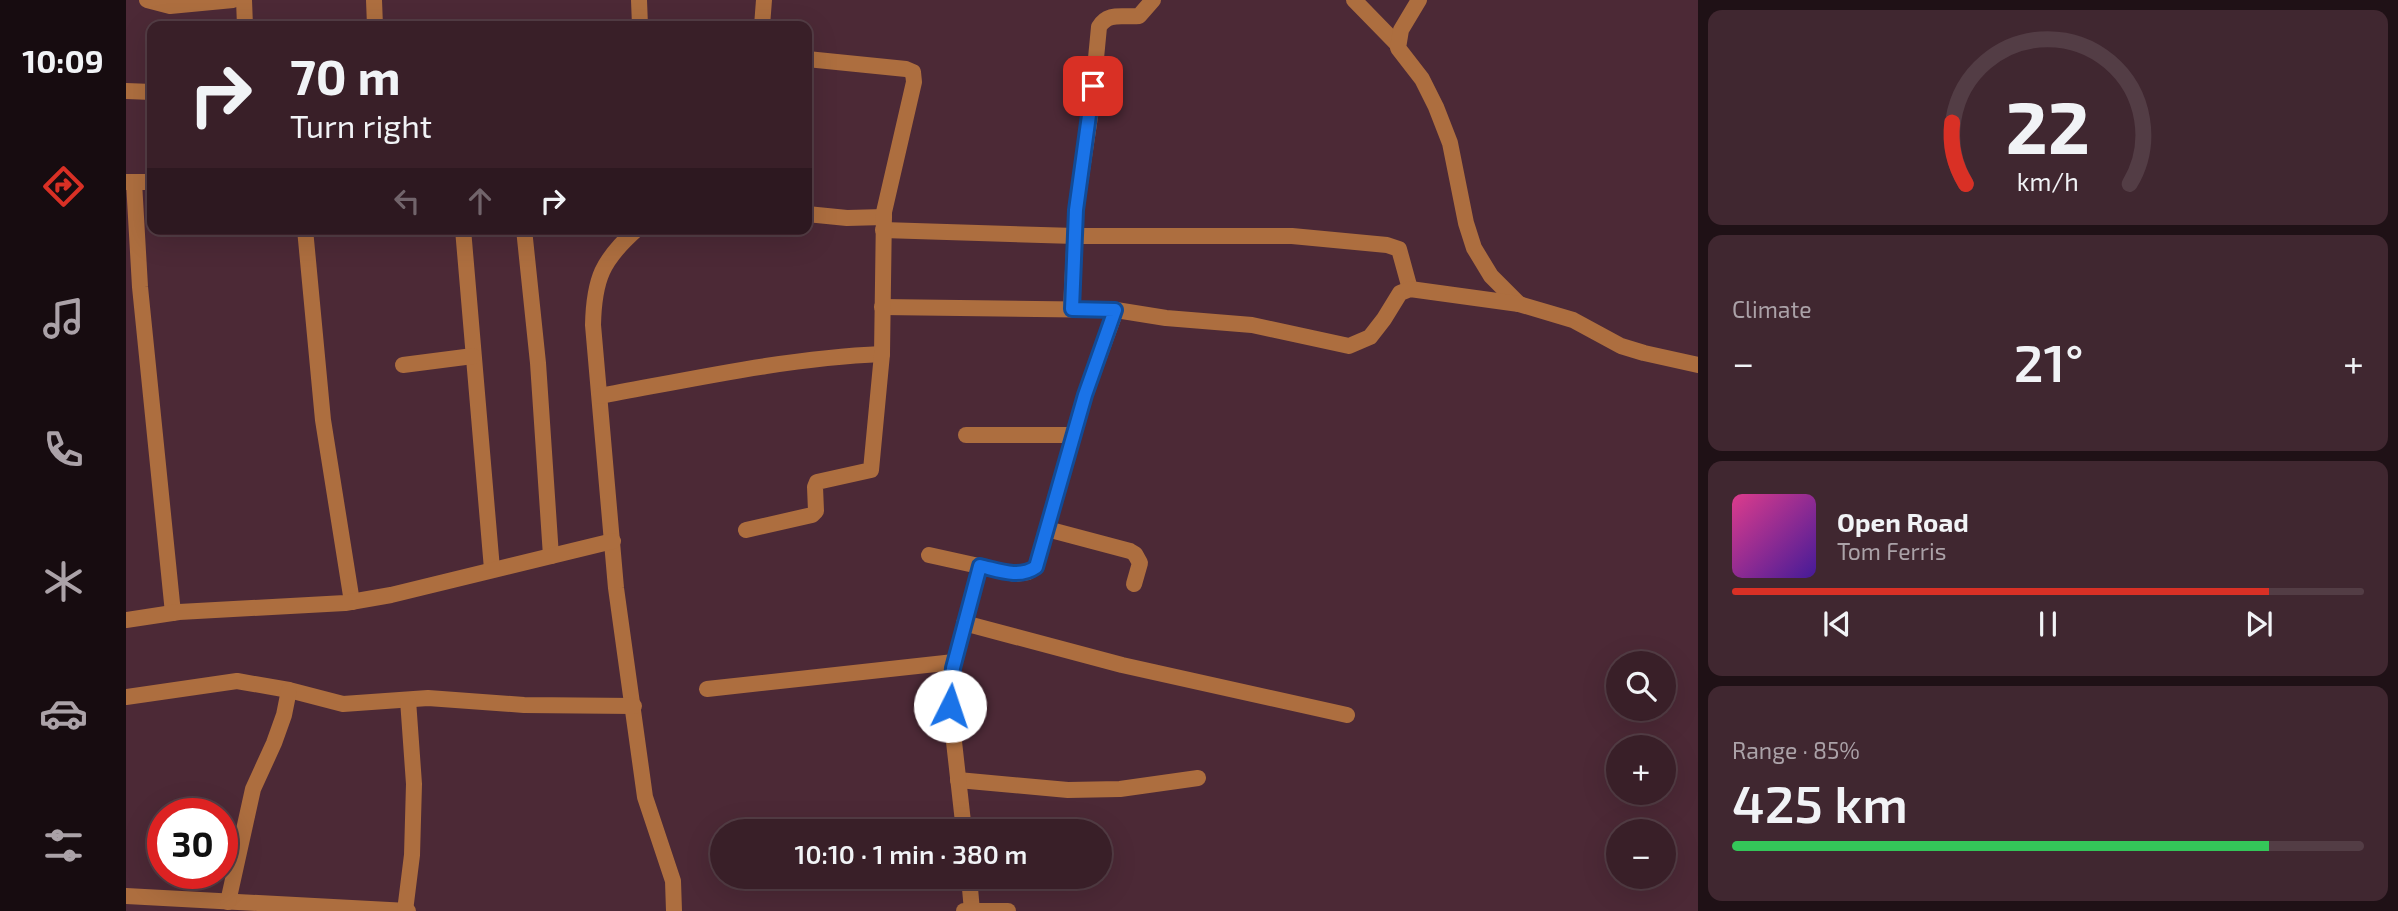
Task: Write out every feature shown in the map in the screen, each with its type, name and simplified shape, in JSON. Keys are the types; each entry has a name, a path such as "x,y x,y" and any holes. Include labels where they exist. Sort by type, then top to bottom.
{"street":[{"path":"148,0 170,6 233,0"},
{"path":"244,0 245,21"},
{"path":"374,0 375,21"},
{"path":"639,0 640,21"},
{"path":"762,21 764,0"},
{"path":"1072,309 1079,183 1091,110 1099,27 1103,20 1113,16 1139,16 1153,0"},
{"path":"1354,0 1397,44 1422,79 1450,143 1466,223 1475,248 1491,276 1519,304"},
{"path":"1397,44 1401,30 1419,0"},
{"path":"746,530 812,515 816,511 817,482 871,470 882,354 884,224 914,82 913,72 906,69 812,60"},
{"path":"126,91 147,92"},
{"path":"130,182 173,613"},
{"path":"812,215 884,224 1074,236 1292,236 1387,245 1399,249 1410,289"},
{"path":"306,235 323,420 352,602"},
{"path":"463,235 492,569"},
{"path":"525,235 538,363 551,556"},
{"path":"631,235 615,250 599,274 593,325 618,599 645,797 671,874 674,911"},
{"path":"882,307 1115,310 1166,318 1252,324 1356,345 1370,337 1400,293 1410,289 1519,304 1573,320 1621,346 1644,354 1698,365"},
{"path":"929,555 1015,574 1032,570 1038,563 1073,435 1115,310"},
{"path":"600,396 764,367 840,356 882,354"},
{"path":"403,365 473,356"},
{"path":"967,435 1073,435"},
{"path":"1047,529 1135,554 1140,563 1134,584"},
{"path":"126,620 173,613 352,602 612,541"},
{"path":"963,819 950,706 954,662 980,566"},
{"path":"964,623 1122,665 1347,715"},
{"path":"707,689 954,662"},
{"path":"126,696 237,681 289,690 343,704 429,698 524,705 634,706"},
{"path":"228,902 253,789 271,751 284,715 289,690"},
{"path":"126,896 406,911 412,855 414,785 408,700"},
{"path":"958,780 1068,790 1120,789 1198,778"},
{"path":"969,889 970,911 1009,911"}],"route":[{"path":"950,706 953,668 980,566 1015,574 1028,572 1038,563 1085,395 1115,310 1072,309 1076,210 1093,86"}]}
